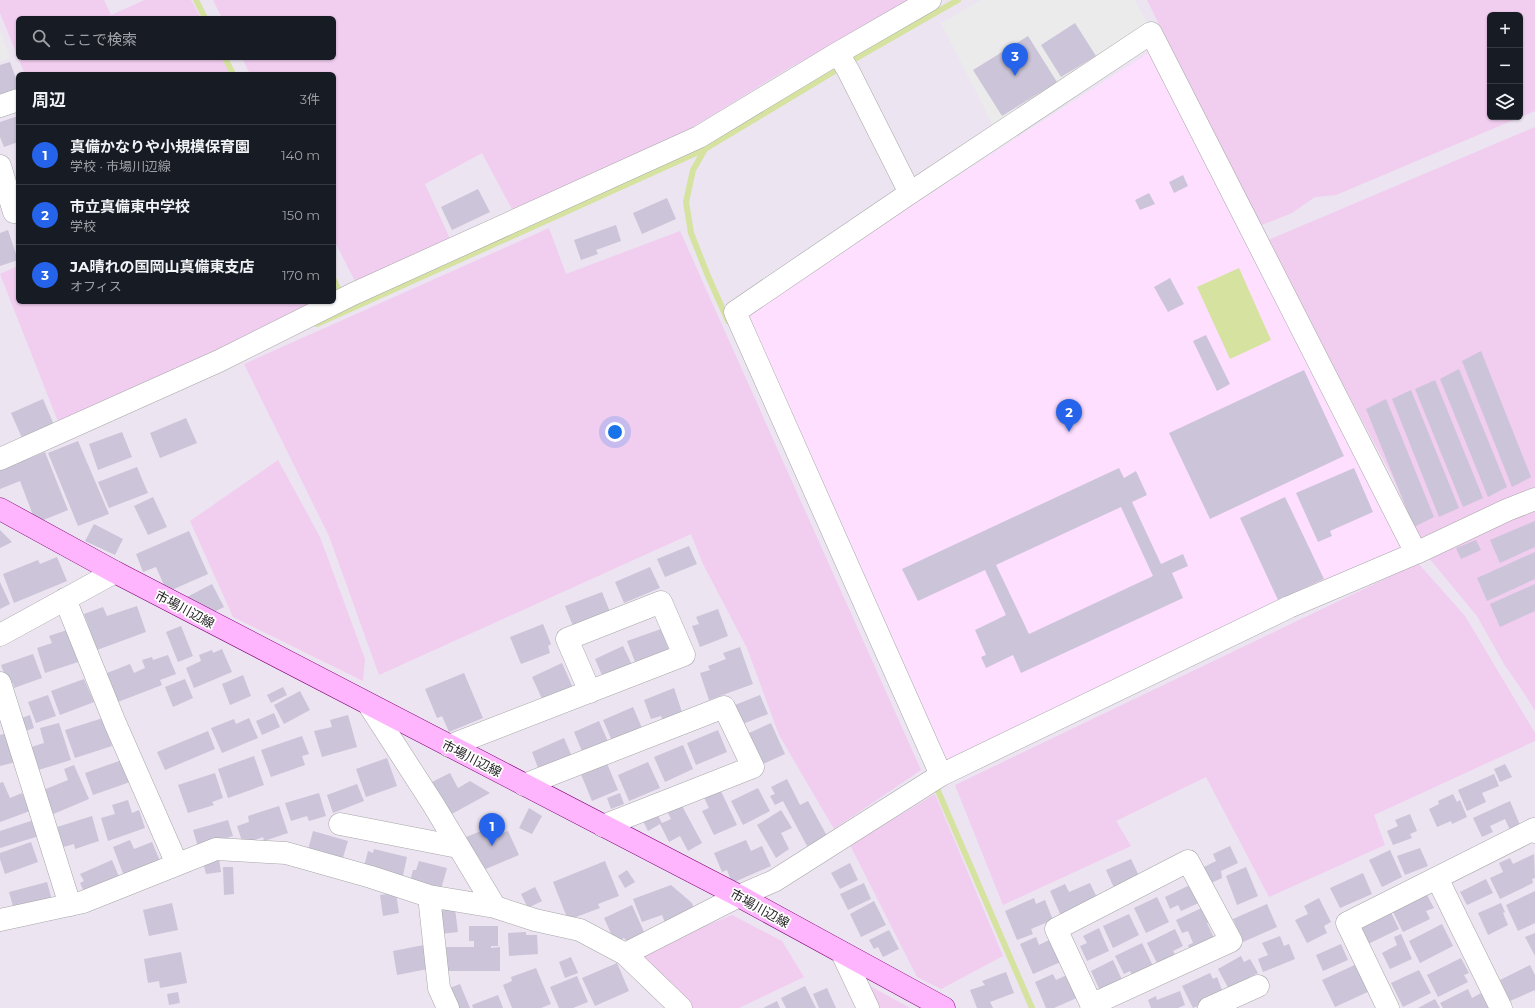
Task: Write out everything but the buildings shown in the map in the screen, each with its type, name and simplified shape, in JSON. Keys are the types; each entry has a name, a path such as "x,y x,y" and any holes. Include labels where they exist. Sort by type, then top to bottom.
{"main road":[{"name":"市場川辺線","path":"0,509 115,572 739,896 944,1008"}],"street":[{"path":"336,302 699,137 843,61 930,0"},
{"path":"941,775 735,312 1151,32 1416,553"},
{"path":"843,61 910,193"},
{"path":"0,106 16,101"},
{"path":"0,166 14,212"},
{"path":"0,459 219,361 333,304"},
{"path":"625,954 739,896 774,881 941,775 1289,607 1416,553 1535,499"},
{"path":"0,635 115,572"},
{"path":"65,600 115,723 177,864"},
{"path":"449,746 590,692 684,655 661,602 567,639 590,692"},
{"path":"0,683 70,905"},
{"path":"369,705 433,804 495,907"},
{"path":"524,785 724,707 753,768 603,826"},
{"path":"340,824 458,847"},
{"path":"1388,1008 1347,923 1534,829 1535,832"},
{"path":"0,920 83,902 216,849 286,853 371,877 429,896 495,907 535,920 580,930 625,954 681,1008"},
{"path":"1188,861 1232,941 1092,1006 1056,929 1188,861"},
{"path":"1437,878 1501,1008"},
{"path":"429,896 439,988 448,1008"},
{"path":"842,953 868,1008"},
{"path":"1209,1008 1258,986"}],"shaded area":[{"path":"0,0 104,0 111,15 145,0 191,0 200,16 16,16 16,52 0,13"},
{"path":"213,0 914,0 906,6 789,68 688,130 514,213 482,153 425,184 451,241 357,285 336,244 336,72 249,72 243,60 336,60 336,16 221,16"},
{"path":"981,0 1135,0 1148,25 995,129 941,23"},
{"path":"1147,0 1535,0 1535,111 1523,116 1523,12 1487,12 1487,120 1514,120 1336,195 1315,197 1292,213 1259,226"},
{"path":"0,29 10,58 0,62"},
{"path":"1150,52 1402,549 944,766 743,314"},
{"path":"19,60 223,60 230,72 24,72"},
{"path":"1535,127 1535,487 1419,539 1392,476 1266,241"},
{"path":"549,228 566,274 680,231 921,770 834,829 779,735 747,648 703,564 691,534 379,675 329,536 244,364"},
{"path":"16,267 16,304 313,304 256,334 59,424 0,274"},
{"path":"1239,268 1271,340 1230,359 1197,287"},
{"path":"278,460 320,537 365,659 363,681 233,617 190,521"},
{"path":"1535,507 1535,711 1504,664 1477,616 1428,557"},
{"path":"1418,563 1465,616 1535,733 1535,741 1374,815 1385,845 1269,897 1206,777 1116,821 1131,846 1003,905 955,785"},
{"path":"935,794 1003,956 941,989 917,977 850,845"},
{"path":"732,915 782,941 804,977 739,1008 691,1008 639,953"},
{"path":"870,986 910,1008 873,1008 867,995"}],"waterway":[{"path":"196,0 204,16"},
{"path":"317,324 705,149 853,60 958,0"},
{"path":"226,60 232,72"},
{"path":"705,149 693,170 686,202 691,233 728,321"},
{"path":"336,284 340,292"},
{"path":"938,791 1032,1008"}],"place":[{"name":"JA晴れの国岡山真備東支店","path":"1015,76"},
{"name":"市立真備東中学校","path":"1069,432"},
{"name":"真備かなりや小規模保育園","path":"492,846"}]}
